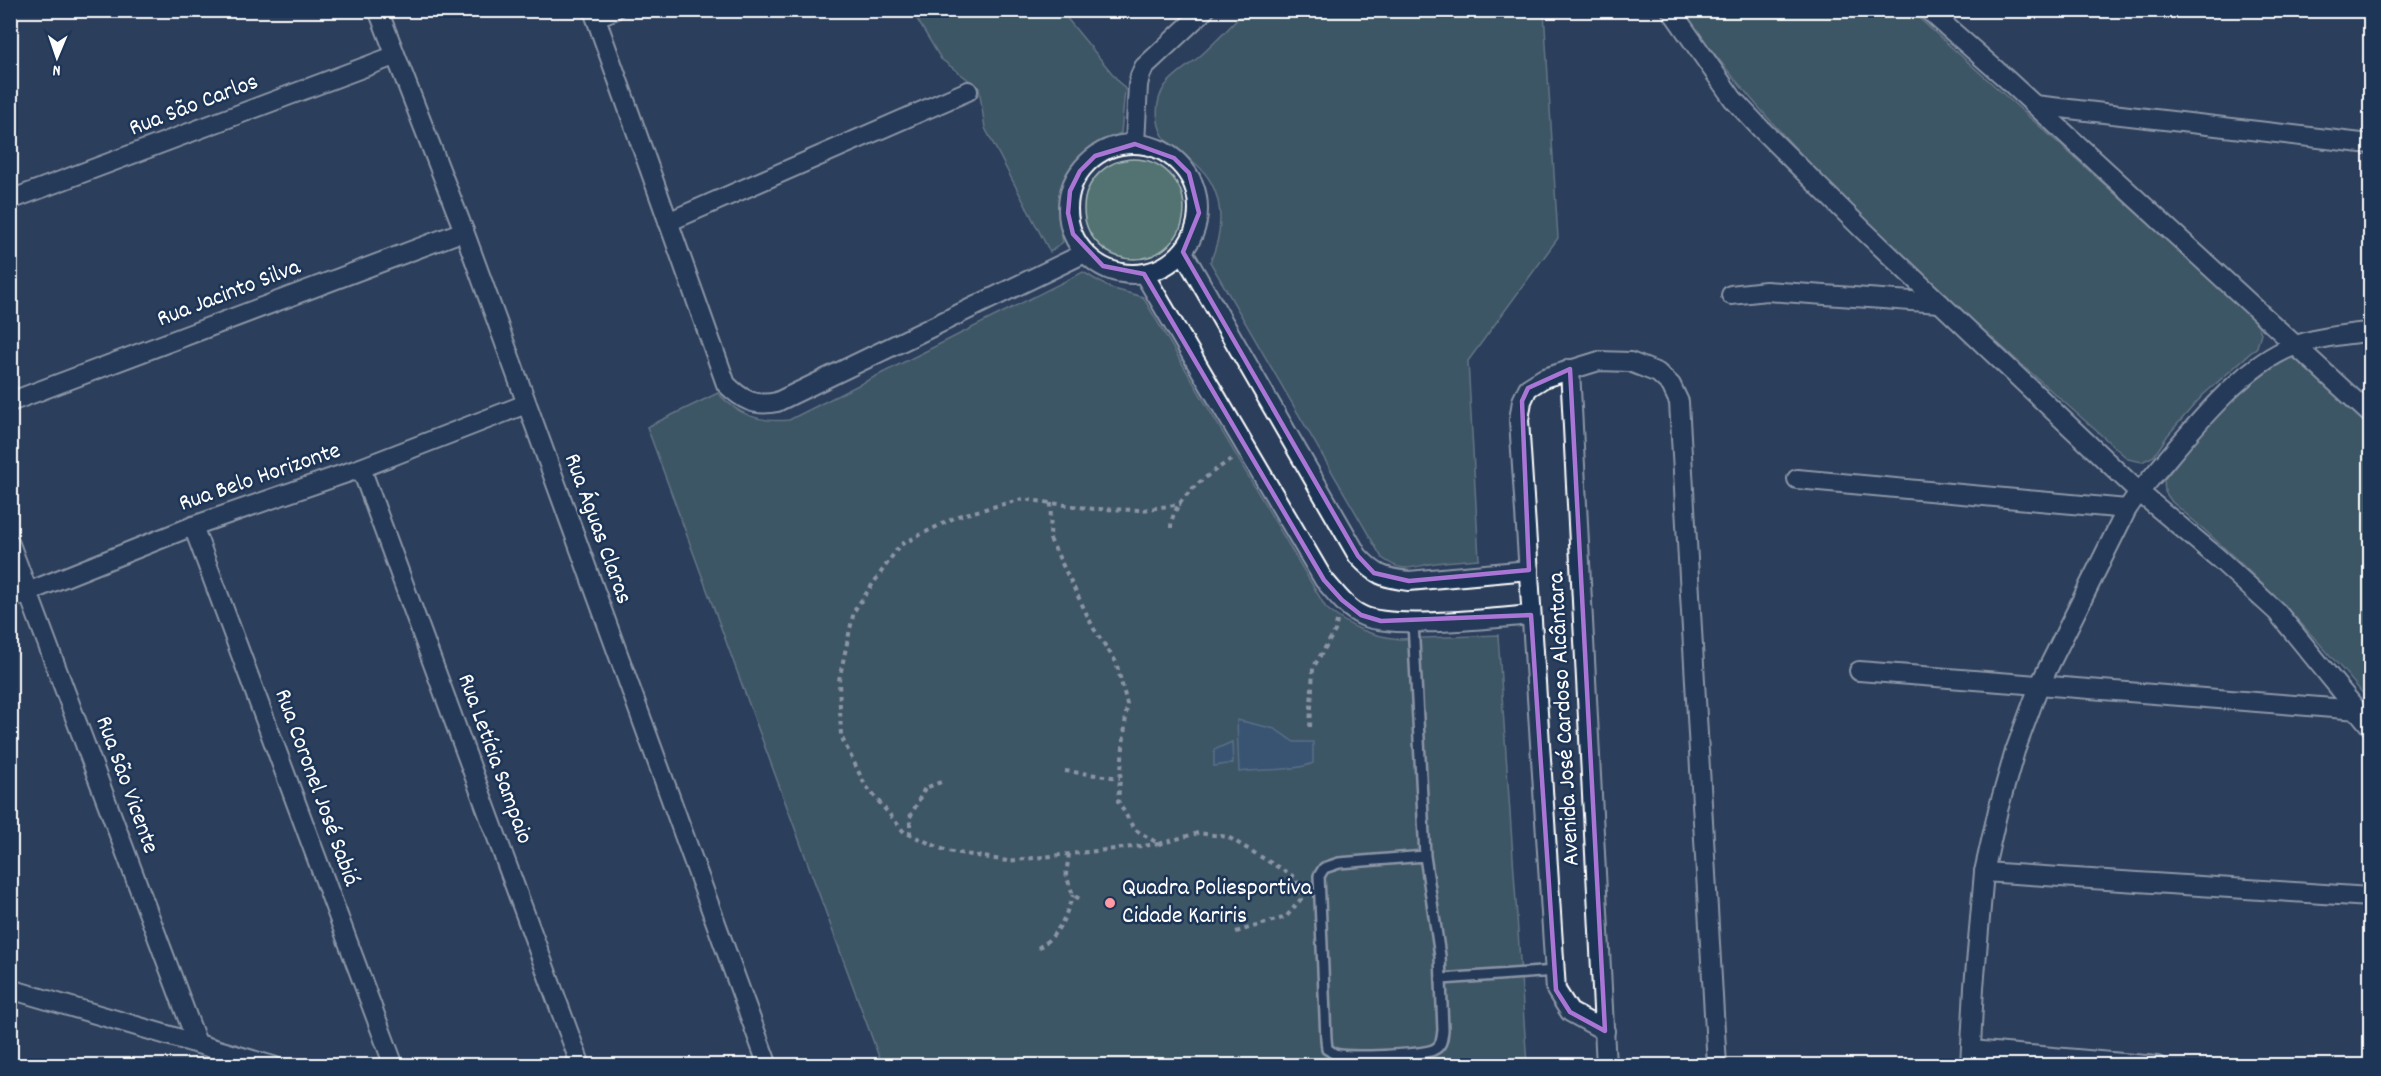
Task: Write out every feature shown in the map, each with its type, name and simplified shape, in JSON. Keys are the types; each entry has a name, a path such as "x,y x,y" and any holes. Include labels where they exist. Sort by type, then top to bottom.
{"street":[{"name":"Rua Águas Claras","path":"378,10 464,231 768,1065"},
{"path":"614,10 595,14 726,384 738,396 751,403 765,405 777,402 1085,253"},
{"path":"1135,144 1138,85 1144,67 1205,10"},
{"path":"1671,10 1722,84 1812,181 2139,492 2218,558 2277,612 2370,726"},
{"path":"1928,10 2035,105 2370,414"},
{"name":"Rua São Carlos","path":"10,200 394,56"},
{"path":"668,222 968,91"},
{"path":"2035,105 2370,144"},
{"path":"1135,144 1156,148 1174,158 1188,173 1197,193 1199,213 1194,234 1183,252 1166,264 1144,274 1123,273 1102,267 1085,253 1073,234 1070,224 1068,213 1070,191 1080,171 1095,156 1114,146 1135,144"},
{"name":"Rua Jacinto Silva","path":"10,402 464,231"},
{"path":"1183,252 1358,556 1374,573 1389,579 1409,581 1529,570"},
{"path":"1144,274 1324,580 1342,600 1361,615 1381,621 1413,622 1531,615"},
{"path":"1731,295 1766,291 1940,303"},
{"path":"2157,1065 1971,1058 1974,987 1984,872 1998,810 2015,752 2039,686 2127,509 2139,492 2242,377 2271,356 2295,345 2347,334 2370,332"},
{"path":"1605,1030 1570,1012 1556,990 1519,420 1522,401 1528,388 1544,378 1599,361 1630,362 1658,373 1671,385 1679,402 1717,1065"},
{"name":"Avenida José Cardoso Alcântara","path":"1570,369 1606,1065"},
{"name":"Rua Belo Horizonte","path":"10,599 193,526 361,468 526,404"},
{"name":"Rua Letícia Sampaio","path":"361,468 581,1065"},
{"path":"1797,479 2127,509"},
{"name":"Rua Coronel José Sabiá","path":"193,526 394,1065"},
{"name":"Rua São Vicente","path":"10,544 197,1043"},
{"path":"1859,671 2358,710"},
{"path":"1984,872 2370,897"},
{"path":"10,990 273,1065"}],"lane":[{"path":"1413,622 1425,856 1440,956 1442,1043 1435,1049 1424,1052 1374,1055 1335,1054 1327,1048 1319,876 1324,868 1340,862 1425,856"},
{"path":"1441,979 1555,971"}],"path":[{"path":"1171,528 1171,517 1208,473 1247,450"},
{"path":"1181,504 1143,510 1094,509 1023,499 958,516 900,545 854,611 839,680 841,736 865,785 904,832 947,851 1007,861 1159,844 1198,834 1228,837 1296,878 1301,899 1286,917 1236,932"},
{"path":"1051,503 1050,539 1094,628 1116,662 1125,693 1127,704 1118,801 1134,829 1159,844"},
{"path":"1310,726 1313,668 1335,631 1342,600"},
{"path":"1065,771 1120,778"},
{"path":"910,835 910,818 924,788 944,781"},
{"path":"1038,948 1053,937 1073,896 1066,875 1069,854"},
{"path":"1073,896 1083,901"}],"highlighted area":[{"path":"1135,144 1174,158 1189,173 1199,213 1183,252 1358,556 1374,573 1409,581 1529,570 1522,401 1528,388 1570,369 1605,1031 1570,1012 1556,990 1531,615 1381,621 1361,615 1342,600 1324,580 1144,274 1103,266 1073,234 1068,213 1070,191 1080,171 1095,156"}],"green space":[{"path":"1246,10 1544,11 1558,238 1468,361 1479,559 1403,568 1382,558 1210,262 1220,223 1213,186 1196,164 1173,148 1165,139 1157,117 1157,109 1165,86 1206,51"},
{"path":"912,11 1061,11 1125,89 1121,133 1090,150 1069,175 1060,206 1063,242 1050,252 985,128 979,88 941,59"},
{"path":"1682,11 1911,11 2256,320 2261,333 2257,347 2202,396 2168,435 2154,456 2142,462 2128,459 1951,301 1836,191 1730,74"},
{"path":"1134,159 1162,167 1176,181 1184,209 1176,237 1162,251 1134,259 1106,251 1092,237 1084,209 1092,181 1106,167"},
{"path":"1083,272 1110,288 1143,297 1326,608 1352,625 1389,638 1498,635 1527,1065 882,1065 647,427 718,393 733,407 750,416 768,420 789,420"},
{"path":"2284,358 2304,362 2370,427 2370,702 2276,598 2172,502 2165,492 2164,480 2205,430 2234,399"}],"water":[{"path":"1237,720 1275,729 1294,742 1313,742 1313,763 1288,769 1239,772"},
{"path":"1232,742 1233,763 1214,766 1214,750"}],"place":[{"name":"Quadra Poliesportiva Cidade Kariris","path":"1110,903"}]}
